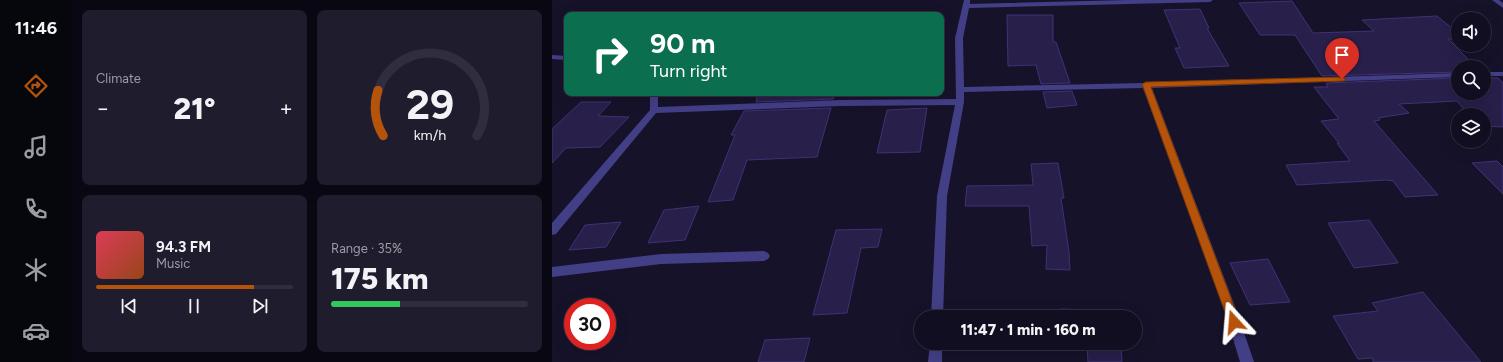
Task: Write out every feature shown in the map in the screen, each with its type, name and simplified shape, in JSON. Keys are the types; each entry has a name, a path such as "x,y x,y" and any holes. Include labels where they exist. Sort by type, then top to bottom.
{"street":[{"path":"937,310 942,196 960,102 959,38 967,3 1210,0"},
{"path":"1494,0 1503,6"},
{"path":"552,57 564,58"},
{"path":"1491,74 1503,74"},
{"path":"961,90 1451,75"},
{"path":"1146,84 1230,309 1248,362"},
{"path":"552,231 654,110 654,96"},
{"path":"654,110 840,103 960,102"},
{"path":"552,272 661,259 764,256"},
{"path":"935,362 936,350"}],"building":[{"path":"1292,1 1313,33 1374,31 1362,20 1437,16 1451,27 1451,39 1448,39 1451,42 1451,52 1461,52 1469,60 1451,60 1451,72 1322,76 1295,35 1260,35 1239,3"},
{"path":"1200,9 1209,28 1207,28 1229,66 1184,68 1175,48 1180,48 1164,10"},
{"path":"1007,15 1053,15 1053,42 1056,42 1070,83 1041,84 1036,65 1008,66"},
{"path":"1451,78 1451,100 1491,100 1491,78 1498,78 1503,83 1503,127 1491,126 1491,108 1463,108 1457,101 1399,104 1409,113 1378,118 1380,120 1374,121 1438,195 1405,197 1393,181 1386,180 1297,185 1286,165 1350,161 1337,143 1339,143 1321,121 1339,119 1314,87 1328,87 1326,83"},
{"path":"1072,91 1077,105 1047,108 1043,92"},
{"path":"757,96 834,96 833,99 756,102"},
{"path":"581,102 611,102 598,116 629,117 600,147 566,148 552,163 552,129"},
{"path":"831,108 817,157 747,160 733,200 708,202 735,135 731,135 744,111"},
{"path":"927,108 920,152 877,153 887,110"},
{"path":"1497,161 1503,167 1503,194 1472,163"},
{"path":"1058,163 1064,198 1061,198 1069,252 1070,270 1046,269 1047,245 1032,246 1029,206 965,206 967,186 1033,185 1031,164"},
{"path":"699,206 685,240 648,243 664,210"},
{"path":"1369,220 1398,263 1354,268 1328,223"},
{"path":"621,222 606,247 569,250 585,225"},
{"path":"882,229 878,247 861,248 847,313 813,315 836,230"},
{"path":"1268,259 1290,302 1250,305 1230,263"},
{"path":"1423,292 1481,362 1373,362 1373,358 1358,359 1333,316 1378,311 1372,303"},
{"path":"1060,309 1089,310 1060,310"},
{"path":"810,338 804,362 758,362 765,340"},
{"path":"1087,350 1121,350 1122,362 1088,362"}],"route":[{"path":"1234,322 1146,84 1278,82 1342,79"}]}
